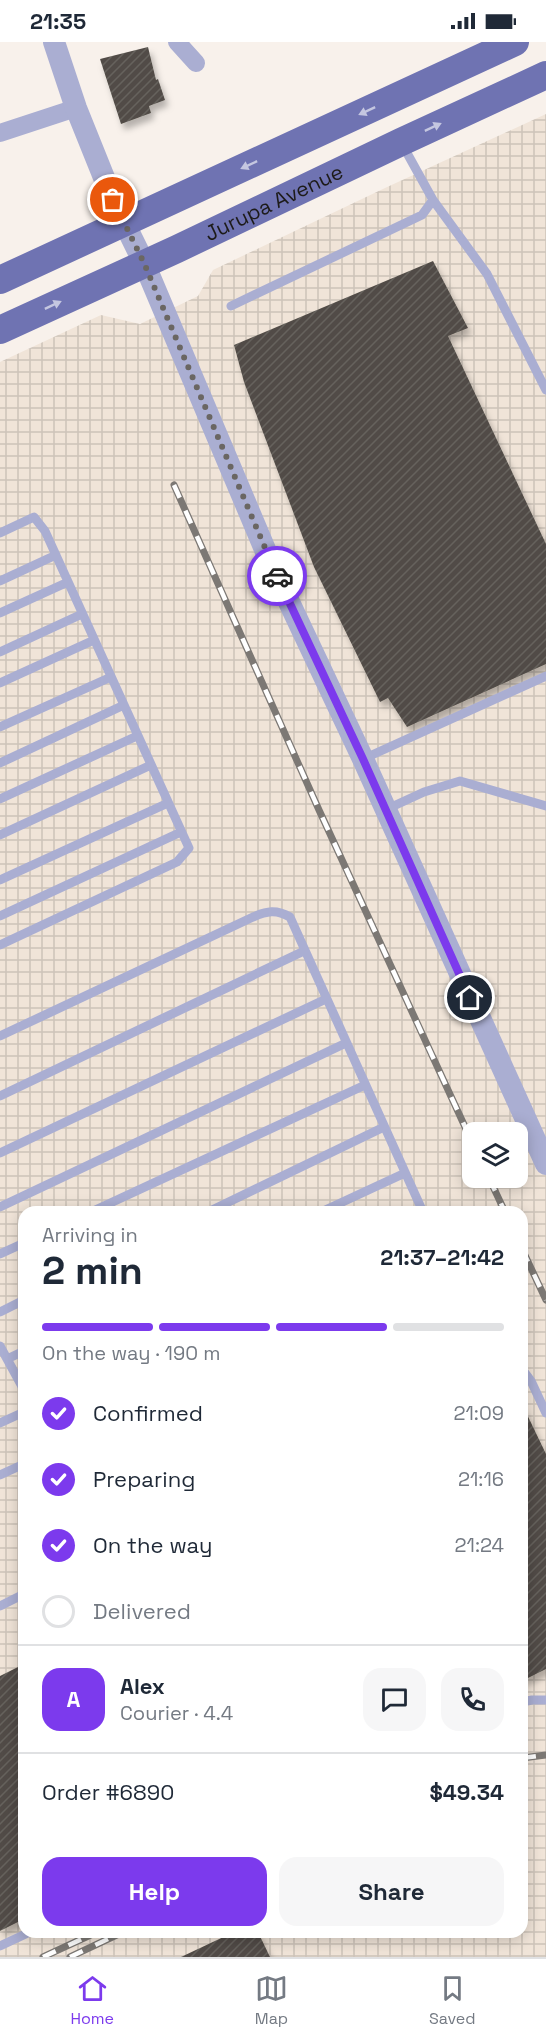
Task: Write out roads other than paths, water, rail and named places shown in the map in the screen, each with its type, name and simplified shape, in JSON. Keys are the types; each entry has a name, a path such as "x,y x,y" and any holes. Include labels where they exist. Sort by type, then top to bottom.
{"main road":[{"name":"Jurupa Avenue","path":"0,280 515,42"},
{"name":"Jurupa Avenue","path":"0,330 546,75"}],"street":[{"path":"54,42 76,108 113,200 144,263 272,566 363,759 546,1164"},
{"path":"177,42 196,63"},
{"path":"0,133 76,108"}],"lane":[{"path":"401,142 433,200 487,274 546,390"},
{"path":"231,306 422,215 433,200"},
{"path":"0,533 34,517 45,531 189,848 177,862 0,945"},
{"path":"0,581 56,555"},
{"path":"0,613 68,582"},
{"path":"0,652 82,614"},
{"path":"0,683 94,640"},
{"path":"363,759 546,676"},
{"path":"0,727 111,677"},
{"path":"0,763 124,705"},
{"path":"0,799 137,736"},
{"path":"0,835 151,765"},
{"path":"385,810 424,792 460,781 546,806"},
{"path":"0,880 168,802"},
{"path":"0,916 181,832"},
{"path":"0,1036 269,911 281,912 290,917 420,1206"},
{"path":"0,1096 304,951"},
{"path":"0,1153 326,999"},
{"path":"0,1207 346,1043"},
{"path":"104,1206 365,1085"},
{"path":"220,1206 384,1127"},
{"path":"334,1206 405,1173"},
{"path":"0,1254 18,1246"},
{"path":"0,1312 18,1303"},
{"path":"0,1346 18,1379"},
{"path":"7,1359 18,1354"},
{"path":"528,1378 546,1413"},
{"path":"0,1423 18,1415"},
{"path":"0,1475 18,1467"},
{"path":"0,1606 18,1597"},
{"path":"528,1701 546,1700"},
{"path":"0,1946 18,1938"}],"railway":[{"path":"174,485 319,810 463,1122"},
{"path":"494,1188 502,1206"},
{"path":"528,1262 546,1300"},
{"path":"528,1757 546,1755"},
{"path":"43,1957 84,1938"},
{"path":"70,1957 110,1938"}]}
